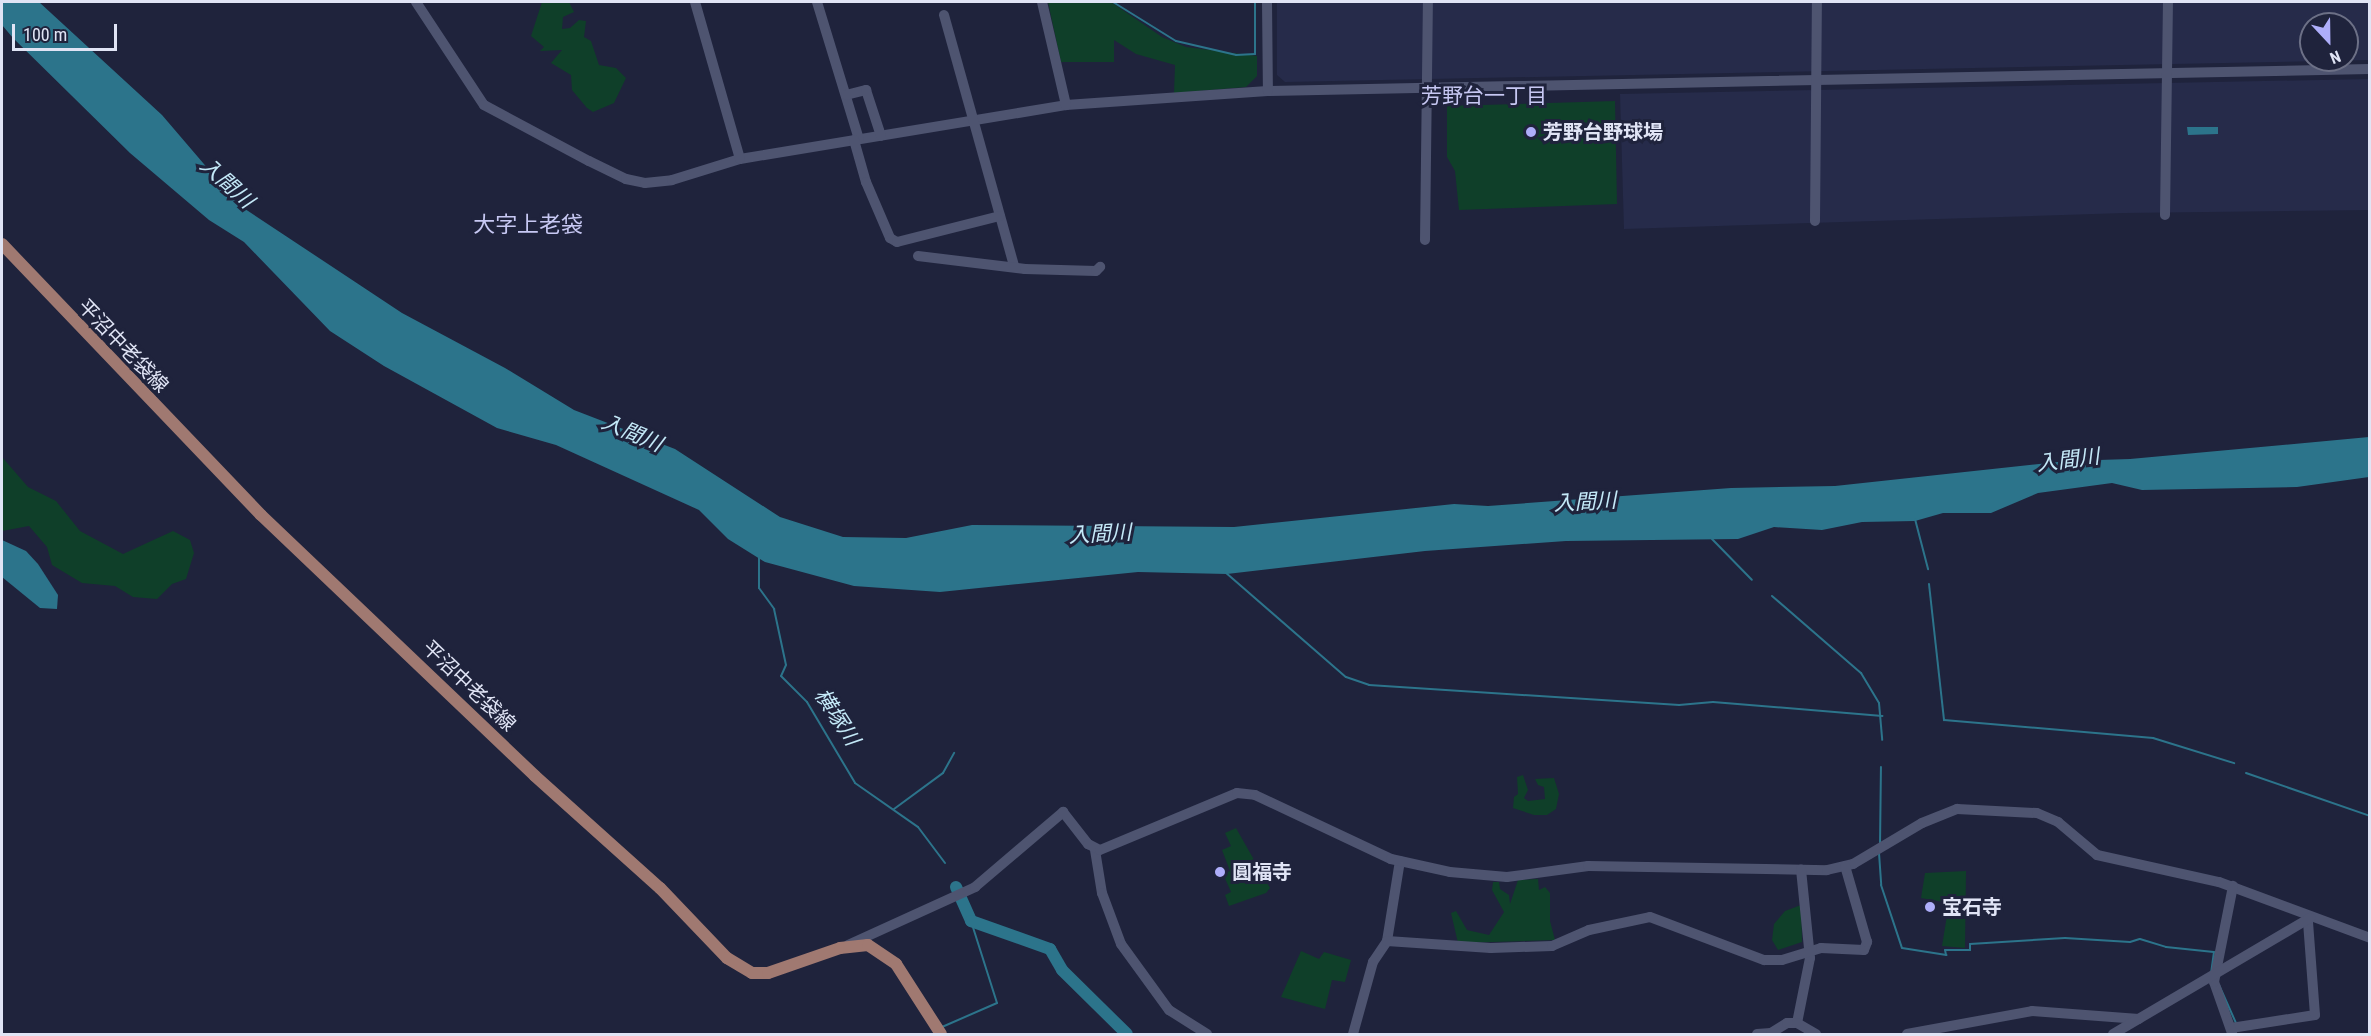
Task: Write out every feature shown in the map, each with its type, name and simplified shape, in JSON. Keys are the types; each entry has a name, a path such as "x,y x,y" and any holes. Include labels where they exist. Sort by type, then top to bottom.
{"main road":[{"name":"平沼中老袋線","path":"2,244 261,515 535,776 660,888 726,958 752,973 768,973 868,940"},
{"path":"868,940 896,964 941,1035"}],"street":[{"path":"416,2 484,105 570,152 626,179 645,183 672,180 740,159 974,118 1066,105 1268,91 2370,69"},
{"path":"695,2 740,159"},
{"path":"817,2 846,95 866,182 890,238 897,242 1000,216"},
{"path":"1042,2 1066,105"},
{"path":"1267,2 1268,91"},
{"path":"1425,240 1428,2"},
{"path":"1815,221 1817,2"},
{"path":"2165,215 2168,2"},
{"path":"944,15 1014,266"},
{"path":"846,95 866,90 881,136"},
{"path":"918,256 1014,266 1096,271 1100,267"},
{"path":"1095,850 1226,796 1246,793 1400,861 1450,872 1507,877 1588,866 1801,869 1845,866 1947,812 2037,813 2058,822 2097,855 2233,886 2309,920 2342,925 2370,938"},
{"path":"868,940 967,892 1063,812 1095,850 1102,893 1121,944 1169,1010 1207,1035"},
{"path":"1353,1035 1373,962 1387,941 1400,861"},
{"path":"1387,941 1491,948 1545,947 1567,942 1607,925 1650,918 1764,960 1782,960 1809,949 1867,947 1845,866"},
{"path":"1797,1023 1809,949 1801,869"},
{"path":"2233,886 2215,973 2215,988 2232,1031 2315,1015 2309,920"},
{"path":"2113,1035 2215,973 2309,920"},
{"path":"1907,1035 2032,1011 2139,1019"},
{"path":"1757,1035 1772,1033 1787,1023 1797,1023 1816,1035"}],"shaded area":[{"path":"1277,2 2369,2 2369,60 2359,60 2359,12 2299,12 2299,61 1285,82 1277,75"},
{"path":"2369,79 2369,210 2124,213 1624,229 1620,94"}],"green space":[{"path":"542,2 569,2 574,12 563,17 562,29 570,28 579,20 586,21 584,37 591,41 599,65 616,68 626,78 614,103 593,112 587,108 572,90 571,75 551,63 562,50 540,51 544,47 531,36"},
{"path":"1048,2 1111,2 1162,37 1186,47 1257,56 1257,76 1246,87 1174,93 1175,65 1136,54 1114,40 1114,62 1061,62"},
{"name":"芳野台野球場","path":"1615,101 1617,204 1459,210 1455,171 1447,157 1447,106"},
{"path":"2,457 28,487 56,501 80,531 123,554 173,531 190,540 194,553 186,579 172,584 157,599 133,597 115,586 82,583 52,565 47,547 29,526 2,531"},
{"path":"1523,775 1528,790 1524,798 1528,801 1545,799 1544,787 1538,785 1535,779 1554,778 1559,794 1556,809 1547,815 1534,815 1513,808 1514,797 1518,794 1517,777"},
{"path":"1236,828 1270,888 1266,893 1229,906 1225,895 1231,892 1223,874 1230,871 1222,850 1231,846 1225,833"},
{"path":"1966,871 1965,948 1942,946 1949,903 1921,898 1925,873"},
{"path":"1538,879 1539,890 1545,887 1550,893 1550,921 1555,940 1458,943 1451,913 1456,911 1467,930 1489,935 1504,912 1492,890 1493,882 1499,882 1500,889 1509,895 1510,904 1518,880"},
{"path":"1801,905 1802,942 1778,950 1772,940 1774,924 1785,911"},
{"path":"1301,951 1319,959 1324,952 1351,960 1345,982 1332,980 1325,1009 1281,997"}],"water":[{"name":"入間川","path":"2,2 39,2 162,115 239,205 402,313 505,368 574,410 675,449 780,517 843,537 906,538 972,525 1234,527 1454,504 1488,506 1731,488 1835,486 2067,461 2130,459 2369,437 2369,477 2297,487 2142,490 2112,483 2038,493 1991,513 1943,513 1915,521 1862,522 1822,530 1774,527 1738,539 1566,541 1425,551 1227,574 1138,572 940,592 854,586 765,562 728,539 699,510 556,445 497,428 384,366 330,331 244,242 209,220 130,153 13,38 2,25"},
{"path":"2187,127 2218,127 2218,134 2188,135"},
{"path":"2,540 26,551 38,564 58,595 57,609 40,608 2,577"}],"waterway":[{"path":"1113,2 1176,41 1236,55 1255,54 1255,2"},
{"path":"1915,519 1928,569"},
{"path":"1712,539 1752,580"},
{"name":"横塚川","path":"759,556 759,588 774,609 786,665 781,676 807,702 855,783 918,827 945,863"},
{"path":"1225,572 1346,677 1369,685 1679,705 1713,702 1882,716"},
{"path":"1929,584 1944,720 2153,738 2234,763"},
{"path":"1772,596 1861,673 1879,703 1882,740"},
{"path":"894,809 943,773 954,753"},
{"path":"1880,845 1881,767"},
{"path":"2246,773 2370,816"},
{"path":"1879,853 1881,885 1902,948 1946,955 1945,950 1970,950 1970,944 2065,938 2130,942 2140,939 2166,947 2214,952 2211,973"},
{"name":"横塚川","path":"956,887 971,921 1050,949 1062,970 1127,1034"},
{"path":"942,1027 997,1003 971,921"},
{"path":"2219,985 2236,1023"}],"place":[{"name":"芳野台野球場","path":"1531,132"},
{"name":"圓福寺","path":"1220,872"},
{"name":"宝石寺","path":"1930,907"}],"district":[{"name":"芳野台一丁目","path":"1484,96"},
{"name":"大字上老袋","path":"528,225"}]}
